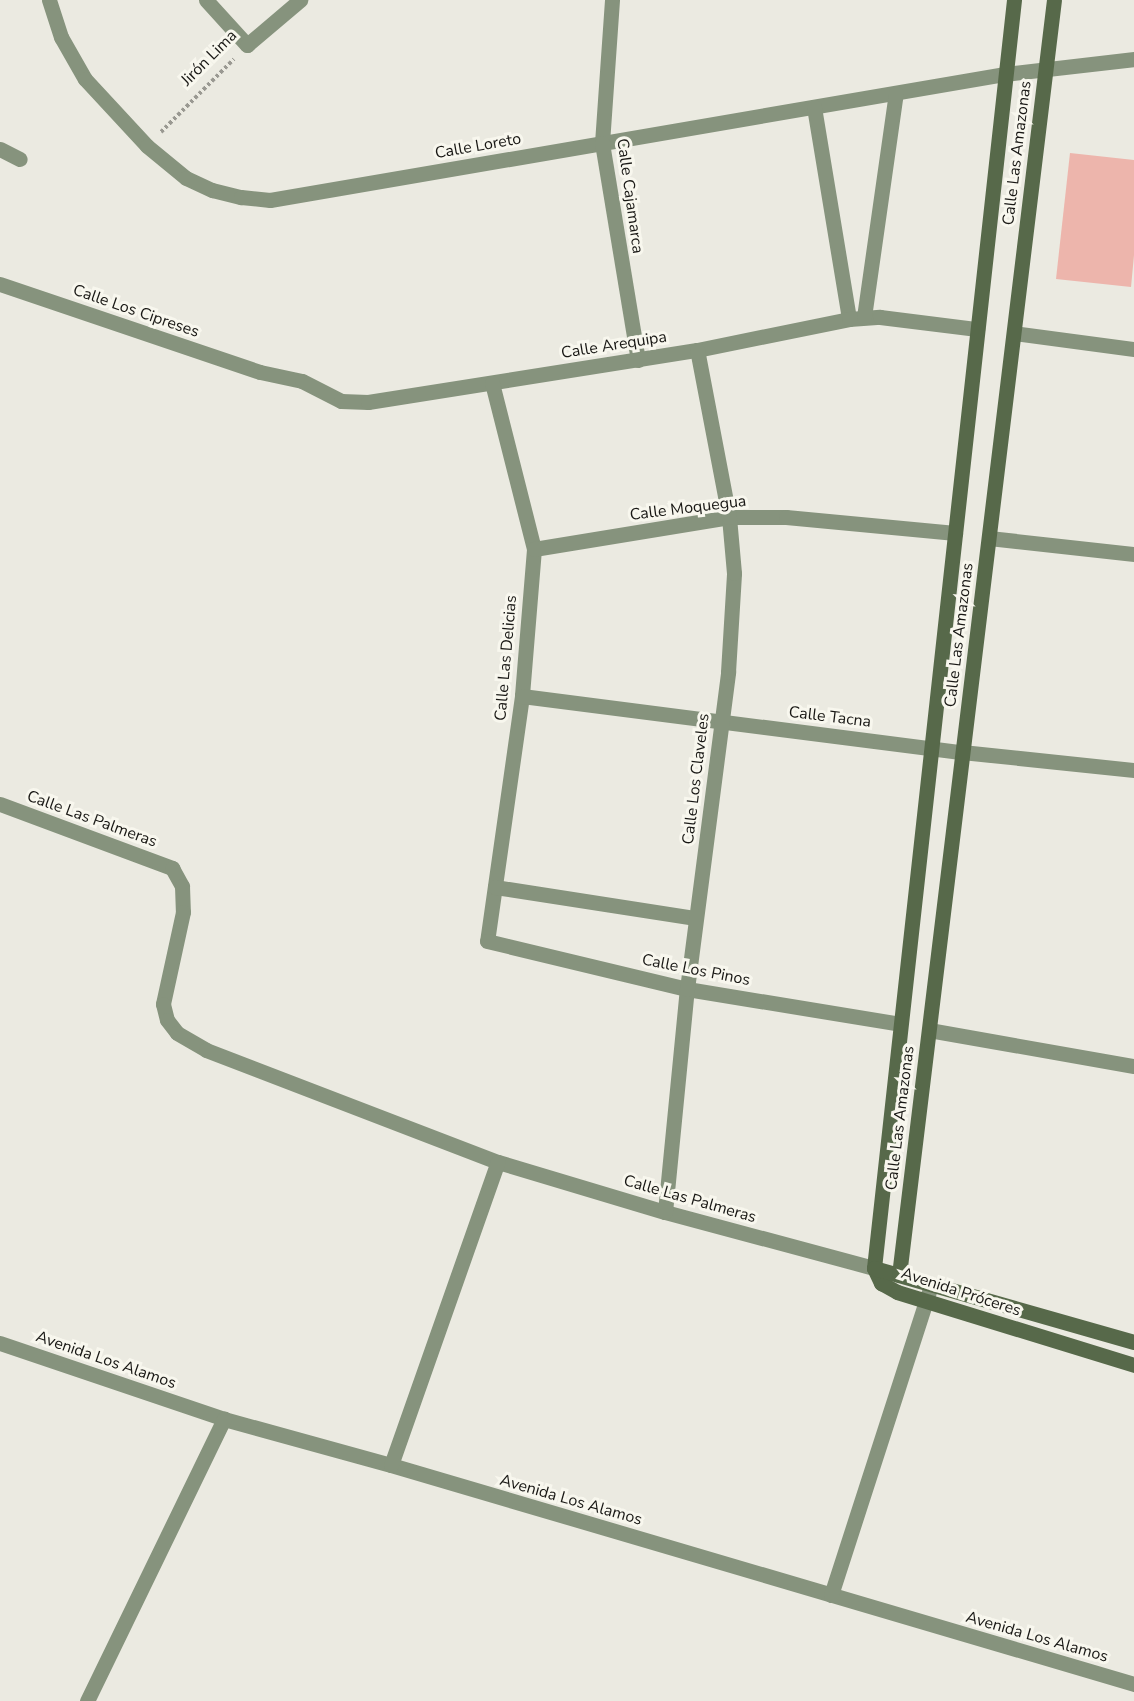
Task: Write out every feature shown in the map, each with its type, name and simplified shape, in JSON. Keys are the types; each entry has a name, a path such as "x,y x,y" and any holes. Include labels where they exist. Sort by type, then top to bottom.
{"street":[{"name":"Calle Loreto","path":"49,0 61,37 85,79 147,146 186,178 212,190 241,197 270,200 1005,74 1134,59"},
{"path":"206,0 247,45"},
{"name":"Jirón Lima","path":"247,45 300,0"},
{"name":"Calle Cajamarca","path":"612,0 602,143 638,360"},
{"name":"Calle Las Amazonas","path":"874,1268 1014,0"},
{"name":"Calle Las Amazonas","path":"899,1275 1054,0"},
{"path":"857,318 896,93"},
{"path":"814,107 857,318"},
{"path":"0,149 20,159"},
{"name":"Calle Los Cipreses","path":"0,284 260,372"},
{"name":"Calle Arequipa","path":"260,372 302,381 341,401 368,402 698,350 857,318 977,329"},
{"path":"1014,333 1134,349"},
{"name":"Calle Los Claveles","path":"665,1212 687,989 728,672 734,573 729,518 698,350"},
{"name":"Calle Las Delicias","path":"487,941 522,696 534,549 492,383"},
{"name":"Calle Moquegua","path":"534,549 729,518 786,517 955,533"},
{"path":"989,538 1134,554"},
{"name":"Calle Tacna","path":"522,696 962,752 1134,770"},
{"name":"Calle Las Palmeras","path":"0,804 172,868 182,886 183,912 163,1004 167,1020 177,1033 206,1050 498,1162 665,1212 874,1268"},
{"path":"495,887 696,918"},
{"name":"Calle Los Pinos","path":"487,941 687,989 900,1024"},
{"path":"929,1030 1134,1066"},
{"path":"390,1465 498,1162"},
{"name":"Avenida Próceres","path":"874,1268 1134,1342"},
{"name":"Avenida Próceres","path":"874,1268 881,1283 897,1292 1134,1365"},
{"path":"831,1595 931,1285"},
{"name":"Avenida Los Alamos","path":"0,1343 224,1419 390,1465 1134,1684"},
{"path":"87,1701 224,1419"}],"path":[{"name":"Jirón Lima","path":"147,146 247,45"}],"shaded area":[{"path":"1070,153 1134,160 1134,255 1131,287 1056,279"}]}
